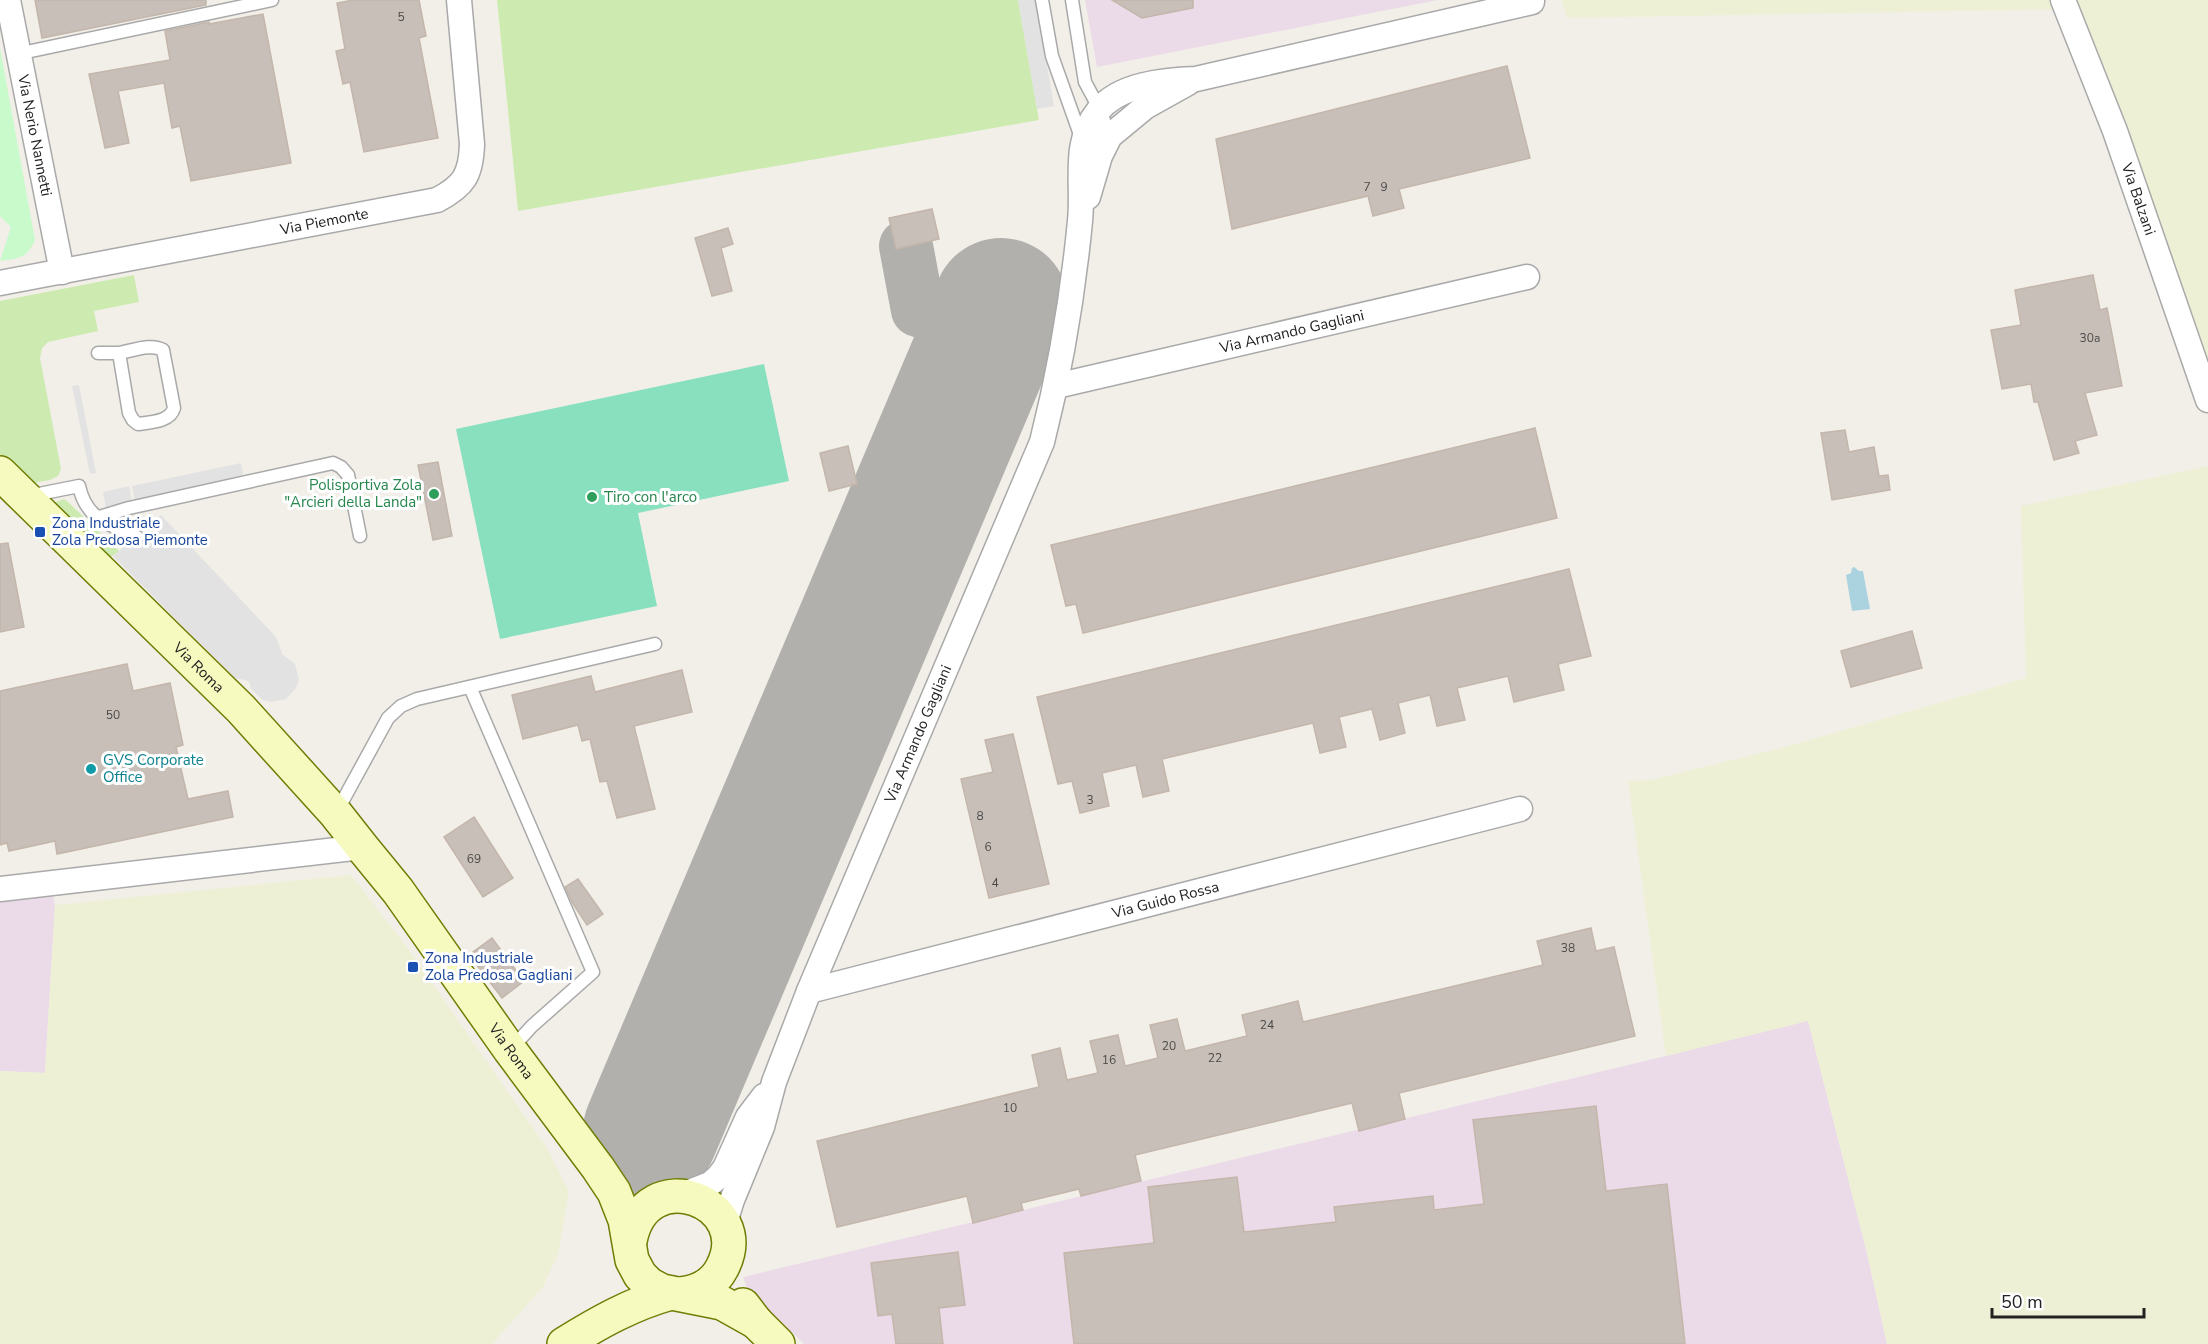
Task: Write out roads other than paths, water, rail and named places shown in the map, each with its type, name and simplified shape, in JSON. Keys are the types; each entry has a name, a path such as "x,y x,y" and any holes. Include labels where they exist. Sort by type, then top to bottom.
{"street":[{"name":"Via Nerio Nannetti","path":"8,0 62,272"},
{"name":"Via Piemonte","path":"0,283 437,200 453,191 465,179 471,163 472,144 459,0"},
{"name":"Via Balzani","path":"2063,0 2115,131 2208,400"},
{"name":"Via Armando Gagliani","path":"726,1245 728,1216 732,1200 762,1127 774,1082 809,991 1042,442 1056,386 1080,219 1080,160 1087,126 1099,108 1123,93 1142,86 1165,81 1196,79 1532,1"},
{"name":"Via Armando Gagliani","path":"1080,219 1100,156 1110,135 1145,107 1196,79"},
{"name":"Via Armando Gagliani","path":"1056,386 1527,277"},
{"name":"Via Roma","path":"0,473 241,709 336,814 398,891 614,1192 625,1220 632,1260 640,1275 649,1284 676,1294 722,1303 767,1333"},
{"name":"Via Guido Rossa","path":"809,991 1520,809"},
{"path":"0,889 362,847"},
{"name":"Via Armando Gagliani","path":"667,1199 710,1184 718,1176 725,1168 748,1117 774,1082"},
{"name":"Via Roma","path":"598,1168 627,1194 640,1200 693,1197 712,1207 721,1218 730,1279 737,1295 767,1333"},
{"path":"608,1317 621,1298 627,1278 634,1223 645,1209 667,1199"},
{"path":"564,1344 608,1317 640,1302 700,1289 712,1281 722,1269 726,1245"}],"lane":[{"path":"17,54 272,0"},
{"name":"Via Armando Gagliani","path":"1042,0 1052,56 1083,144"},
{"path":"1072,0 1084,76 1110,135"},
{"path":"98,352 119,353 148,347 163,350 174,408 167,418 138,424 133,420 129,413 119,353"},
{"path":"96,518 333,463 341,467 348,476 360,536"},
{"path":"25,497 79,486 82,498 96,518 136,537"},
{"path":"336,814 388,718 401,706 417,699 655,644"},
{"path":"470,687 593,972 532,1026 510,1050"}],"water":[{"path":"1854,567 1863,571 1870,609 1852,611 1846,575 1851,573"}],"place":[{"name":"Polisportiva Zola \"Arcieri della Landa\"","path":"434,494"},
{"name":"Tiro con l'arco","path":"592,497"},
{"name":"Zona Industriale Zola Predosa Piemonte","path":"40,532"},
{"name":"GVS Corporate Office","path":"91,769"},
{"name":"Zona Industriale Zola Predosa Gagliani","path":"413,967"}]}
